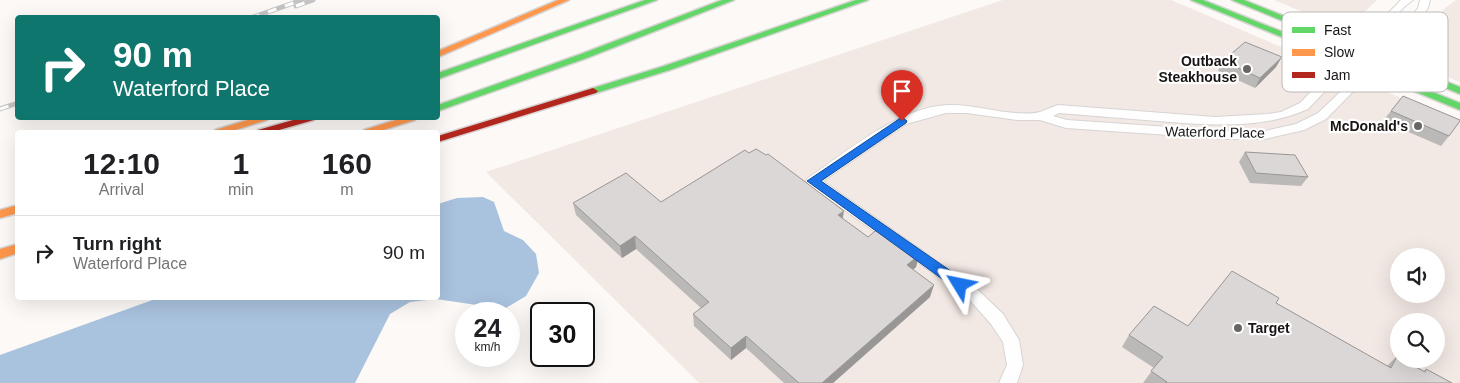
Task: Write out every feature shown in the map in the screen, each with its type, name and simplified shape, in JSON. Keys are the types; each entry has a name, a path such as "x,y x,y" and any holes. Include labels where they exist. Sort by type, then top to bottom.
{"main road":[{"path":"440,53 565,0"},
{"path":"440,75 653,0"},
{"path":"440,107 730,0"},
{"path":"440,138 658,71 864,0"},
{"path":"1195,0 1282,35"},
{"path":"1236,0 1282,19"},
{"path":"1448,86 1460,91"},
{"path":"1424,92 1460,107"},
{"path":"225,130 257,120"},
{"path":"269,130 303,120"},
{"path":"374,130 405,120"},
{"path":"0,214 15,210"},
{"path":"0,254 15,249"}],"street":[{"name":"Waterford Place","path":"1393,12 1408,0"},
{"name":"Waterford Place","path":"1420,12 1425,0"},
{"name":"Waterford Place","path":"1041,116 1058,109 1215,121 1268,118 1284,115 1304,106 1317,92"},
{"name":"Waterford Place","path":"1008,383 1016,365 1011,340 997,319 973,294 813,181 902,121 946,109 968,109 1017,116 1041,116 1066,124 1228,136 1265,135 1300,128 1322,116 1345,92"}],"shaded area":[{"path":"1003,0 1171,0 1282,47 1282,92 1387,92 1460,123 1460,383 699,383 486,172"},
{"path":"1274,0 1377,0 1365,12 1303,12"},
{"path":"1456,0 1460,0 1460,82 1448,77 1448,12 1442,12"}],"water":[{"path":"483,197 494,202 504,231 523,240 536,254 539,273 526,296 516,302 456,302 440,300 440,203 457,198"},
{"path":"152,300 427,300 410,302 390,314 355,383 0,383 0,355"}],"building":[{"path":"1245,42 1282,57 1260,78 1223,61"},
{"path":"1403,96 1460,121 1449,136 1391,111"},
{"path":"756,149 766,155 768,154 844,211 838,215 868,237 880,227 919,255 907,265 934,285 822,383 799,383 746,336 731,348 693,314 709,302 635,236 620,246 573,203 626,173 661,202 745,150 749,153"},
{"path":"1245,152 1295,155 1308,177 1256,173"},
{"name":"Target","path":"1232,271 1279,298 1276,303 1390,368 1418,368 1425,372 1426,369 1452,383 1165,383 1167,382 1151,371 1163,357 1129,335 1154,306 1188,326"}],"railway":[{"path":"260,15 302,0"},
{"path":"296,6 313,0"},
{"path":"0,109 15,104"}],"traffic: fast":[{"path":"440,75 653,0"},
{"path":"440,107 584,56 730,0"},
{"path":"593,91 667,68 864,0"},
{"path":"1195,0 1282,35"},
{"path":"1236,0 1282,19"},
{"path":"1448,86 1460,91"},
{"path":"1423,92 1460,107"}],"traffic: slow":[{"path":"440,53 565,0"},
{"path":"225,130 257,120"},
{"path":"374,130 405,120"},
{"path":"0,214 15,210"},
{"path":"0,254 15,249"}],"traffic: jam":[{"path":"440,138 593,91"},
{"path":"269,130 303,120"}],"place":[{"name":"Outback Steakhouse","path":"1247,69"},
{"name":"McDonald's","path":"1418,126"},
{"name":"Target","path":"1238,328"}],"route":[{"path":"902,121 813,181 960,285"}]}
